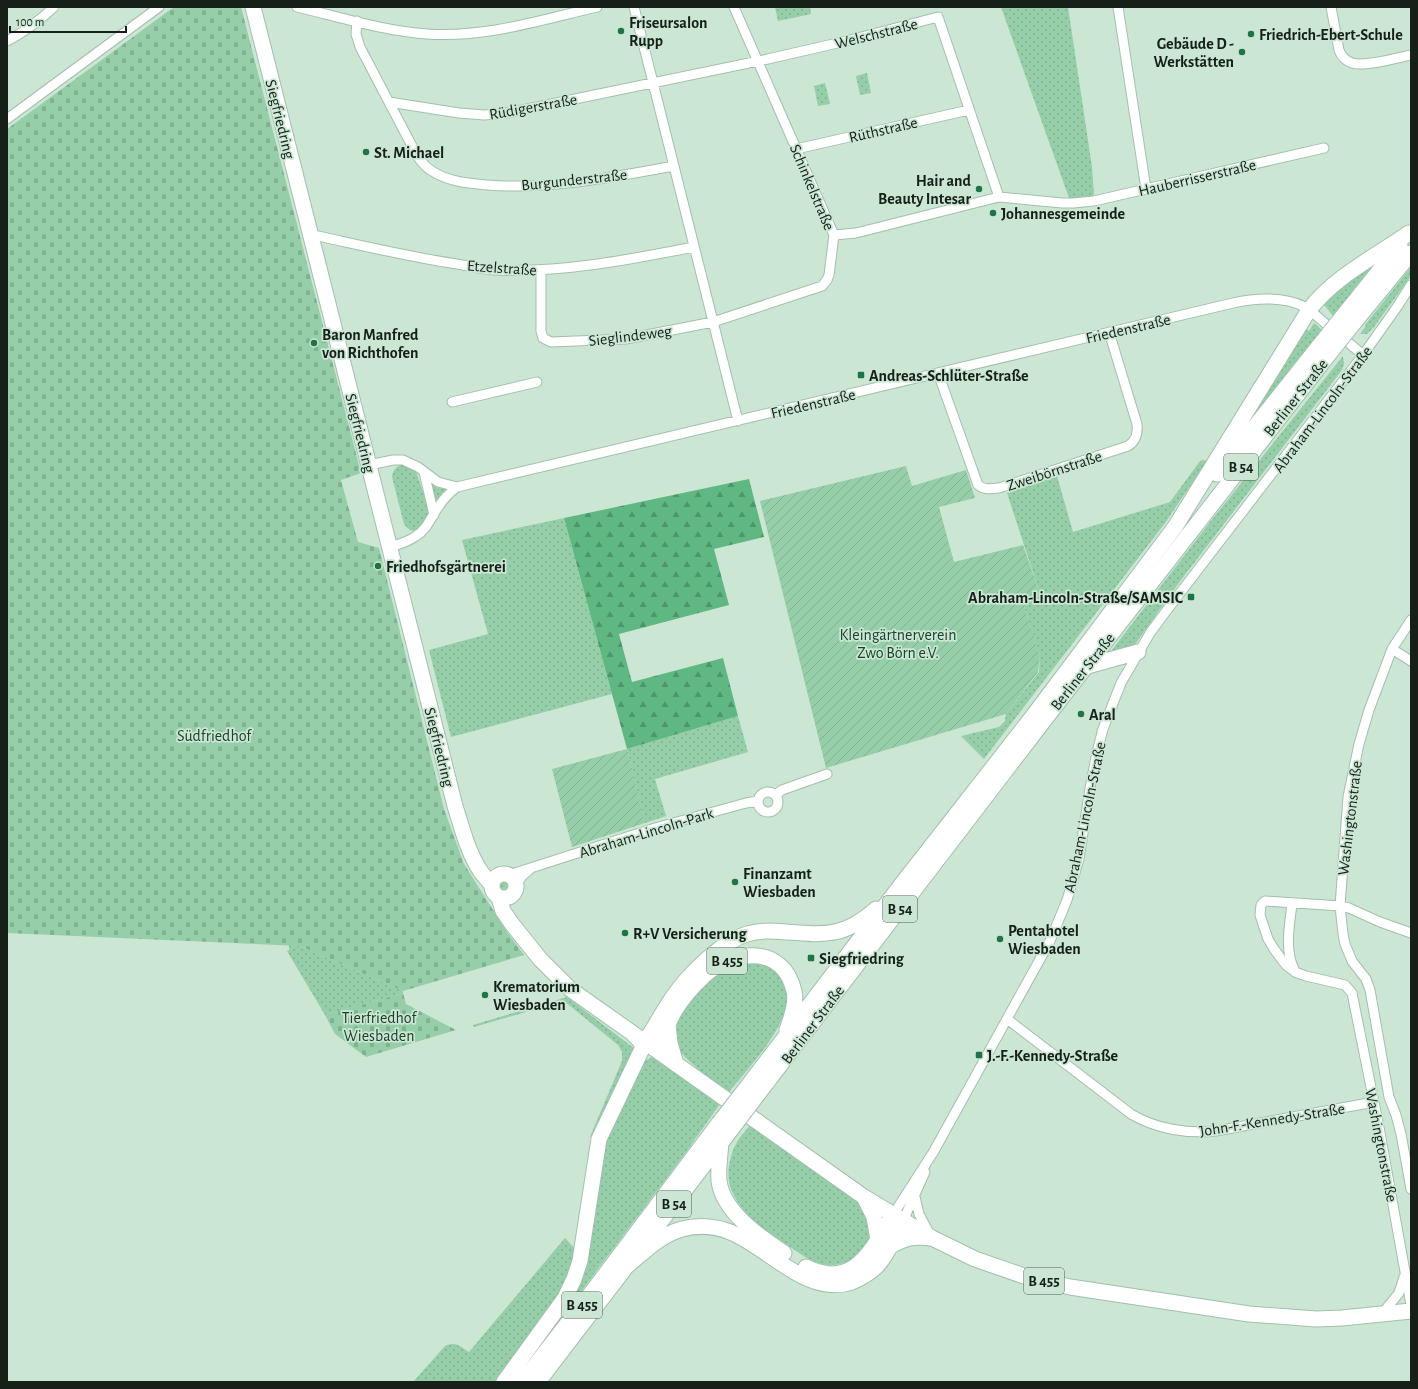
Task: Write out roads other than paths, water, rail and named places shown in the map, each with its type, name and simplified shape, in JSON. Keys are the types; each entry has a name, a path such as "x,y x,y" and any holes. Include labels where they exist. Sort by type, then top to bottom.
{"main road":[{"name":"Siegfriedring","path":"253,7 455,806 464,836 481,872 504,885 506,916 540,959 567,986 864,1197 898,1218"},
{"path":"1175,527 1309,310 1319,297 1334,283 1410,232"},
{"name":"Berliner Straße","path":"901,885 1028,722 1175,527 1352,315 1410,232"},
{"name":"Berliner Straße","path":"1352,315 1411,253"},
{"name":"Berliner Straße","path":"753,1090 1042,723 1324,350"},
{"path":"1084,667 1138,652"},
{"path":"640,1039 689,977 718,950 732,940 747,934 767,931 818,934 840,931 854,926 867,917 901,885"},
{"name":"B 54","path":"784,1039 901,885"},
{"name":"B 455","path":"522,1382 603,1278 724,1132 753,1090 784,1039 794,1003 794,993 791,981 787,973 776,963 758,956 742,956 731,959 707,974 682,1000 668,1024"},
{"path":"640,1039 653,1042 668,1024"},
{"path":"668,1024 670,1043 676,1064"},
{"path":"504,1382 565,1298 574,1279 580,1261 599,1139 642,1048 640,1039"},
{"path":"724,1132 719,1166 719,1181 722,1192 728,1203 735,1213 756,1232 798,1263 824,1273 836,1274 849,1270 858,1265 884,1243 898,1218"},
{"name":"B 54","path":"627,1266 724,1132"},
{"path":"864,1197 884,1243"},
{"name":"B 455","path":"898,1218 932,1238 975,1259 1024,1276 1070,1287 1249,1314 1316,1319 1381,1315 1411,1311"},
{"name":"B 455","path":"538,1382 627,1266 660,1239 672,1232 704,1226 729,1231 747,1240 803,1276 813,1281 826,1284 839,1284 856,1280 871,1271 883,1258 884,1243 919,1236 932,1238"}],"street":[{"path":"7,41 22,33 54,7"},
{"path":"7,120 159,7"},
{"path":"297,7 403,31 427,34 461,34 503,29 597,7"},
{"path":"634,7 738,421"},
{"name":"Schinkelstraße","path":"713,322 825,284 829,275 834,235 734,7"},
{"path":"1118,7 1146,189"},
{"path":"1331,7 1339,50 1348,62 1352,64 1362,64 1411,55"},
{"name":"Welschstraße","path":"653,82 768,59 938,18 999,197"},
{"name":"Burgunderstraße","path":"357,21 356,34 368,65 420,160 431,171 445,178 460,183 534,186 600,179 674,166"},
{"name":"Rüdigerstraße","path":"389,102 459,113 484,115 507,113 653,82"},
{"name":"Rüthstraße","path":"796,149 969,110"},
{"name":"Hauberrisserstraße","path":"834,235 856,233 999,197 1073,203 1094,201 1324,148"},
{"name":"Etzelstraße","path":"311,236 318,236 438,262 492,270 541,270 612,263 694,248"},
{"name":"Sieglindeweg","path":"541,270 541,331 543,338 546,341 558,342 626,339 713,322"},
{"name":"Abraham-Lincoln-Straße","path":"898,1218 1050,941 1067,900 1079,859 1090,788 1103,729 1121,683 1138,652 1167,610 1363,355 1397,308 1411,285"},
{"name":"Friedenstraße","path":"456,488 1238,302 1259,299 1290,302 1309,310 1328,325"},
{"name":"Zweibörnstraße","path":"938,373 978,485 988,489 999,488 1128,446 1132,443 1137,434 1137,424 1109,332"},
{"path":"1350,344 1363,355"},
{"path":"452,402 537,382"},
{"path":"369,465 391,460 403,460 418,468 438,482 456,488 446,497 424,530 418,536 405,543 390,547"},
{"path":"424,472 434,515"},
{"name":"Washingtonstraße","path":"1411,620 1392,649 1369,710 1359,744 1348,797 1340,906 1265,901 1261,905 1260,911 1268,939 1274,950 1286,965 1295,972 1306,976 1346,985 1352,993 1374,1102 1411,1305"},
{"path":"1392,649 1411,662"},
{"name":"Abraham-Lincoln-Park","path":"504,885 535,866 656,828 758,801 758,798 763,793 769,791 775,795 782,790 827,774"},
{"path":"758,801 758,805 762,810 765,812 772,811 778,804 775,795"},
{"path":"1292,903 1288,952 1295,972"},
{"path":"1411,933 1380,922 1349,908 1340,906 1345,944 1352,961 1366,978 1370,990 1389,1097 1402,1134 1411,1189"},
{"name":"John-F.-Kennedy-Straße","path":"1007,1019 1132,1114 1147,1122 1172,1129 1190,1132 1216,1131 1374,1102"},
{"name":"Abraham-Lincoln-Straße","path":"898,1218 915,1197 934,1150"},
{"path":"915,1197 922,1222 932,1238"},
{"name":"Washingtonstraße","path":"1404,1267 1411,1279"},
{"name":"Washingtonstraße","path":"1381,1315 1397,1297 1403,1280 1404,1267"}],"place":[{"name":"Friseursalon Rupp","path":"621,31"},
{"name":"Friedrich-Ebert-Schule","path":"1251,34"},
{"name":"Gebäude D - Werkstätten","path":"1242,52"},
{"name":"St. Michael","path":"366,152"},
{"name":"Hair and Beauty Intesar","path":"979,189"},
{"name":"Johannesgemeinde","path":"993,213"},
{"name":"Baron Manfred von Richthofen","path":"314,343"},
{"name":"Andreas-Schlüter-Straße","path":"861,375"},
{"name":"Friedhofsgärtnerei","path":"378,566"},
{"name":"Abraham-Lincoln-Straße/SAMSIC","path":"1191,597"},
{"name":"Aral","path":"1081,714"},
{"name":"Finanzamt Wiesbaden","path":"735,882"},
{"name":"R+V Versicherung","path":"625,933"},
{"name":"Pentahotel Wiesbaden","path":"1000,939"},
{"name":"Siegfriedring","path":"811,958"},
{"name":"Krematorium Wiesbaden","path":"485,995"},
{"name":"J.-F.-Kennedy-Straße","path":"979,1055"}],"park label":[{"name":"Kleingärtnerverein Zwo Börn e.V.","path":"898,643"},
{"name":"Südfriedhof","path":"214,735"},
{"name":"Tierfriedhof Wiesbaden","path":"379,1026"}]}
